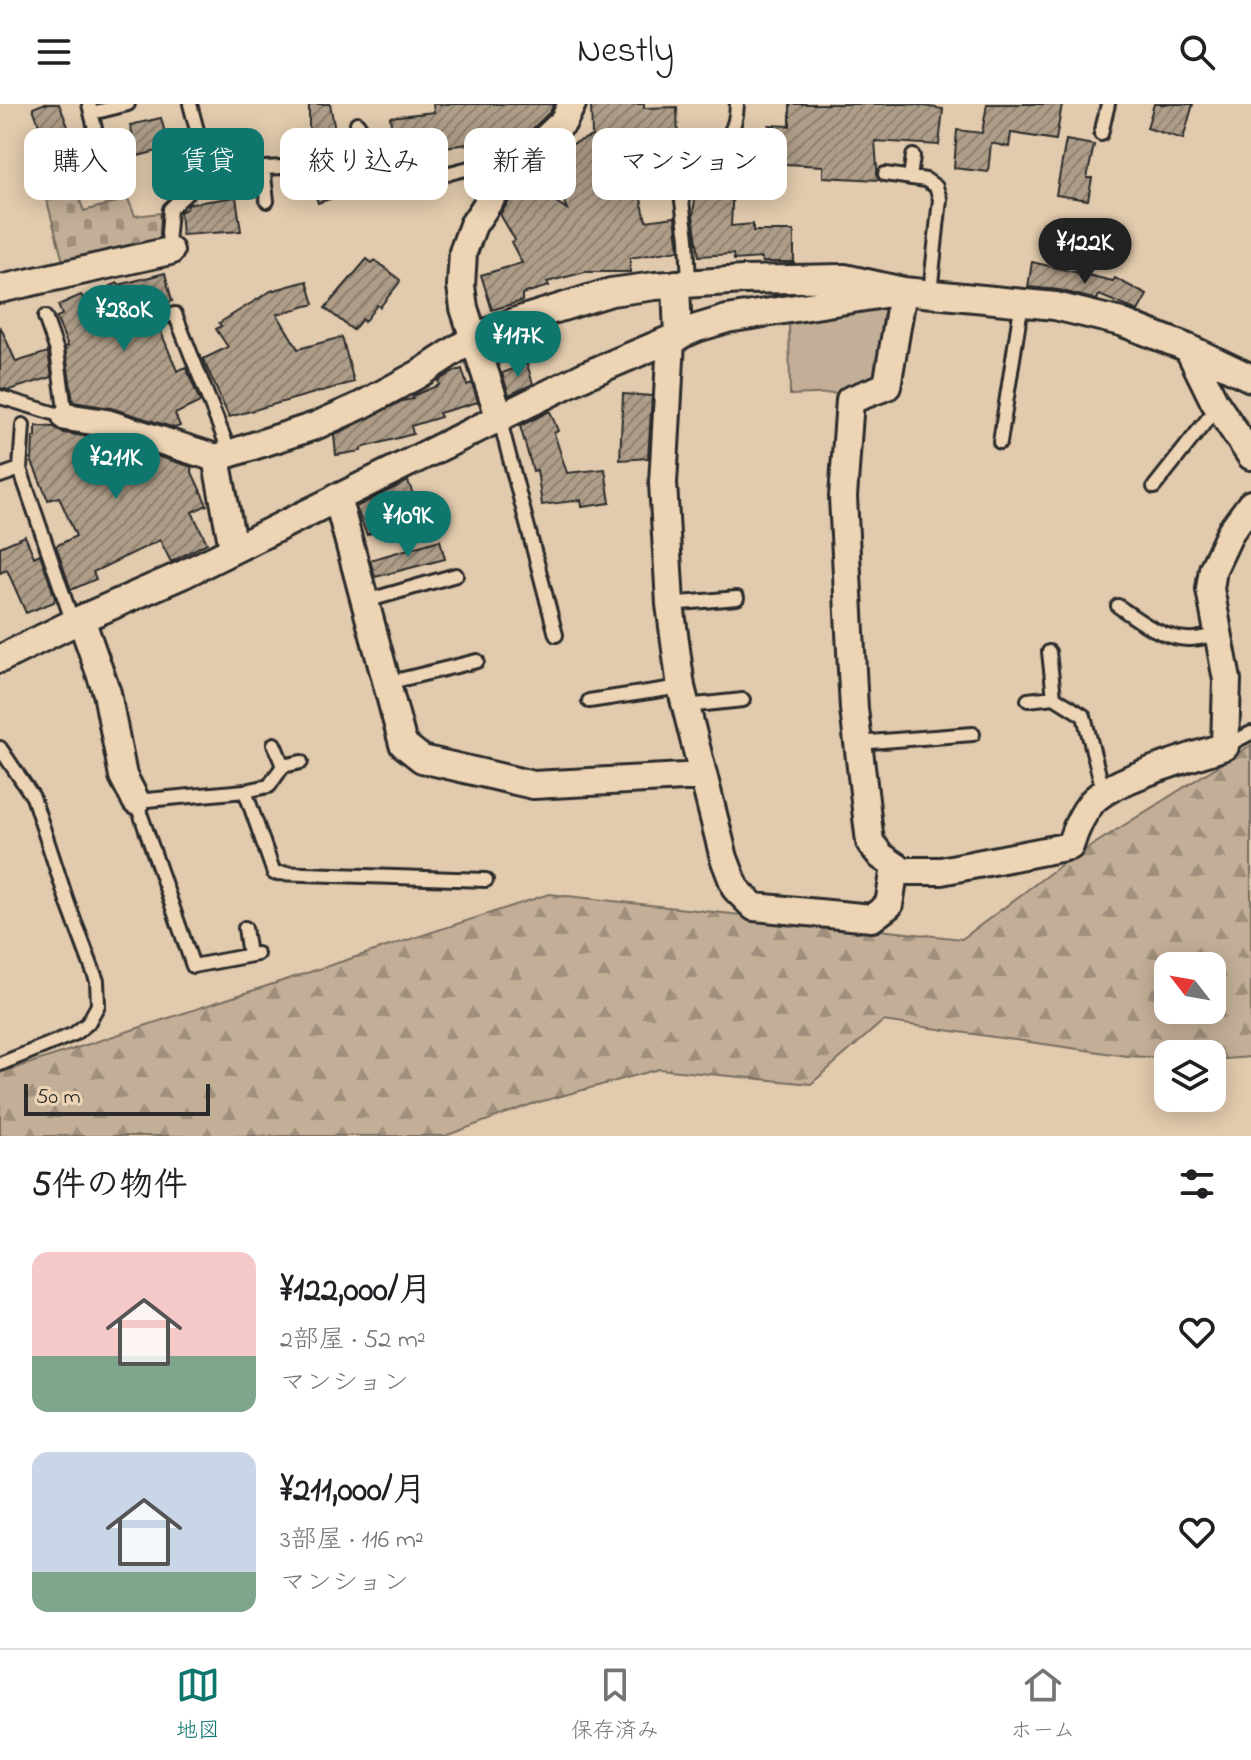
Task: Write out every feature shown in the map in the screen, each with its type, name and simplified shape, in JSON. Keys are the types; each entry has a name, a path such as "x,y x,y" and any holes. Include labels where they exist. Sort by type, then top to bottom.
{"street":[{"path":"556,128 572,104"},
{"path":"490,200 473,225 463,252 461,286 464,308 499,416"},
{"path":"0,289 170,251"},
{"path":"66,417 106,423 223,455 315,426 362,405 419,374 475,337 542,312 611,292 743,280 844,278 903,291 1055,306 1121,322 1188,348 1251,378"},
{"path":"683,284 674,339 663,483 670,604 684,696 703,776 736,889 754,907 872,918 889,905 895,867"},
{"path":"0,659 184,574 499,416 586,375 674,339 727,319 903,291"},
{"path":"903,291 887,386 850,400 843,497 857,743 870,842 895,867 903,871 941,871 1070,846 1076,826 1094,799 1136,776 1225,746 1227,680 1210,589 1213,569 1231,531 1251,504"},
{"path":"1188,348 1218,406 1251,456"},
{"path":"223,455 233,548"},
{"path":"337,497 403,744 422,759 533,785 703,776"},
{"path":"77,621 107,693 123,776 136,801"}],"lane":[{"path":"95,128 91,108 128,104"},
{"path":"190,104 196,128"},
{"path":"733,128 737,104"},
{"path":"1101,134 1108,104"},
{"path":"357,123 399,186 464,169"},
{"path":"910,178 913,156"},
{"path":"885,174 926,180 936,187 940,199 930,293"},
{"path":"264,176 267,201"},
{"path":"170,251 170,209 180,200"},
{"path":"682,200 687,238 683,284"},
{"path":"1000,442 1022,301"},
{"path":"144,321 175,314 223,455"},
{"path":"0,397 66,417 57,351 45,317"},
{"path":"1154,487 1218,406"},
{"path":"499,416 556,635"},
{"path":"23,425 20,469 77,621"},
{"path":"0,476 20,469"},
{"path":"366,601 456,575"},
{"path":"670,604 737,598"},
{"path":"1118,606 1161,633 1187,639 1219,634"},
{"path":"1049,652 1054,697"},
{"path":"387,683 477,661"},
{"path":"589,701 684,696 743,700"},
{"path":"1028,700 1054,697 1084,716 1104,794"},
{"path":"1225,746 1251,733"},
{"path":"857,743 973,734"},
{"path":"274,744 283,766"},
{"path":"0,748 33,797 97,981 98,1005 88,1023 74,1034 0,1064"},
{"path":"245,928 253,954 193,966 136,801 269,786 283,766 301,762"},
{"path":"245,791 274,873 486,880"}],"green space":[{"path":"80,200 84,211 128,200 135,216 160,213 163,246 64,265 47,201"},
{"path":"880,307 892,314 881,376 840,393 790,395 789,318"},
{"path":"1251,745 1251,1057 1226,1059 1226,1040 1154,1040 1154,1057 1127,1056 883,1021 811,1084 659,1069 532,1104 445,1136 0,1136 0,1073 549,894 962,939 1058,867"}],"building":[{"path":"43,104 59,104 69,128 40,128 33,108"},
{"path":"309,104 330,104 335,128 309,128"},
{"path":"433,104 554,104 533,128 464,128 464,145 448,147 448,128 392,128 390,117 434,112"},
{"path":"591,104 677,107 678,128 592,128 592,136"},
{"path":"790,104 911,104 943,109 939,145 875,141 878,180 823,177 823,166 787,164 787,128 769,128 769,125 790,126"},
{"path":"987,104 1062,104 1056,140 1011,133 1009,147 991,143 988,172 954,168 957,130 982,133"},
{"path":"1154,104 1193,104 1183,139 1147,128"},
{"path":"161,118 164,128 152,128 152,152 138,156 136,128 130,125"},
{"path":"592,136 592,200 641,200 646,221 675,217 679,250 630,258 630,272 585,272 547,282 549,286 522,294 522,301 492,310 481,275 522,263 511,242 515,240 500,214 510,200 553,200 567,209 563,200 576,200 576,142"},
{"path":"1066,140 1094,145 1087,178 1092,178 1088,200 1056,195"},
{"path":"236,200 241,231 182,235 180,212 189,204"},
{"path":"695,200 732,200 731,226 753,224 753,231 794,231 794,262 762,262 762,258 734,260 733,254 699,256 693,215"},
{"path":"367,259 372,263 375,260 400,280 380,307 377,305 353,330 325,308"},
{"path":"1032,262 1113,281 1115,278 1147,295 1138,311 1099,295 1097,300 1059,290 1028,287"},
{"path":"165,273 172,301 150,307 152,310 137,315 136,324 142,330 159,327 177,371 186,367 200,402 175,414 180,426 175,428 111,408 73,402 65,347 68,346 56,317 62,315 58,305 118,283"},
{"path":"307,281 314,304 277,314 298,349 342,337 354,382 229,417 203,359 228,347 216,329 221,326 219,323 271,291"},
{"path":"0,326 16,362 48,352 52,377 9,390 0,388"},
{"path":"527,364 533,384 509,395 502,373"},
{"path":"462,369 467,385 472,383 478,402 439,413 441,417 411,426 413,434 361,448 361,451 336,455 334,435 402,401 413,399 412,396 439,385 438,381"},
{"path":"623,394 652,396 648,458 620,460"},
{"path":"550,411 558,431 554,433 567,473 605,469 610,503 582,507 581,500 542,505 537,470 533,471 520,426"},
{"path":"36,426 54,427 64,433 102,439 192,467 207,505 192,512 207,543 171,562 160,540 93,572 96,579 71,590 56,546 76,536 59,497 48,500 32,462"},
{"path":"408,481 418,507 367,535 356,507"},
{"path":"25,536 34,557 40,554 55,598 54,602 26,613 7,570 0,573 0,547"},
{"path":"440,540 445,559 375,577 370,560"}]}
